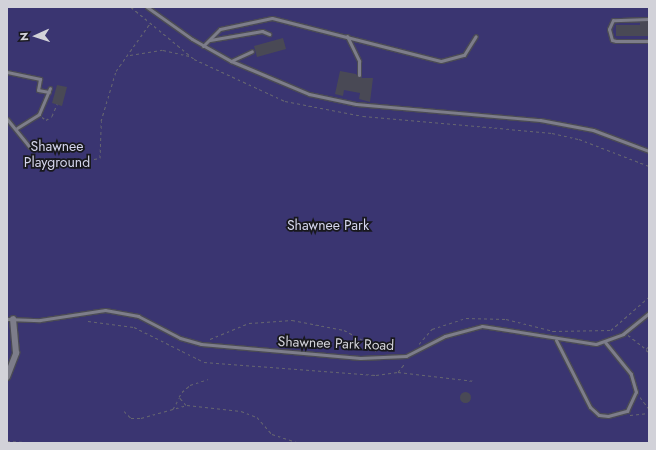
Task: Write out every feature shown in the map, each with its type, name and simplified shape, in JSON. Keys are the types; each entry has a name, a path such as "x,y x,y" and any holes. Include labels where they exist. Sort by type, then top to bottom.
{"street":[{"name":"Shawnee Park Road","path":"7,377 16,354 10,319"}],"lane":[{"path":"148,7 203,46 231,61 274,82 325,99 385,107 540,120 592,130 649,151"},
{"path":"203,46 220,29 272,18 441,61 464,55 476,36"},
{"path":"649,19 614,20 609,29 612,40 649,41"},
{"path":"210,40 262,31 268,34"},
{"path":"347,36 359,61 359,75"},
{"path":"231,61 252,51"},
{"path":"7,72 40,79 38,90 49,92"},
{"path":"17,128 40,114 50,88"},
{"path":"7,119 17,128 30,148"},
{"name":"Shawnee Park Road","path":"10,319 40,320 90,310 123,312 138,316 180,338 201,344 234,349 381,358 406,356 445,336 473,327 510,329 556,340 589,345 605,342 624,334 649,313"},
{"path":"556,340 590,407 605,416 620,414 632,406 635,388 628,370 613,355 605,342"}],"path":[{"path":"94,159 100,158 100,121 113,80 152,22"},
{"path":"129,56 163,50 190,56"},
{"path":"40,114 44,120 50,118 57,104"},
{"path":"611,330 649,297"},
{"path":"416,347 432,329 466,318 506,319 553,331 615,331"},
{"path":"201,344 249,323 292,320 344,330 370,344 381,358"},
{"path":"88,321 134,327 204,362 376,374 398,372 474,381"},
{"path":"631,337 649,352"},
{"path":"646,349 649,346"},
{"path":"398,372 405,363"},
{"path":"172,410 186,388 208,379"},
{"path":"635,388 649,409"},
{"path":"180,397 187,405"},
{"path":"124,411 131,418 141,418 187,405 251,414 268,431 299,443"},
{"path":"620,414 649,413"},
{"path":"7,441 40,443"},
{"path":"442,443 480,443"}],"green space":[{"name":"Shawnee Park","path":"7,7 649,7 649,443 7,443"}],"building":[{"path":"640,22 649,22 649,36 616,36 616,25 640,25"},
{"path":"283,38 286,49 257,57 254,46"},
{"path":"340,71 356,74 359,78 373,78 370,102 359,99 360,93 344,90 343,96 335,94"},
{"path":"57,85 67,87 62,106 52,103"},
{"path":"465,391 469,393 471,397 469,401 465,403 461,401 459,397 461,393"}],"park label":[{"name":"Shawnee Playground","path":"57,154"}]}
